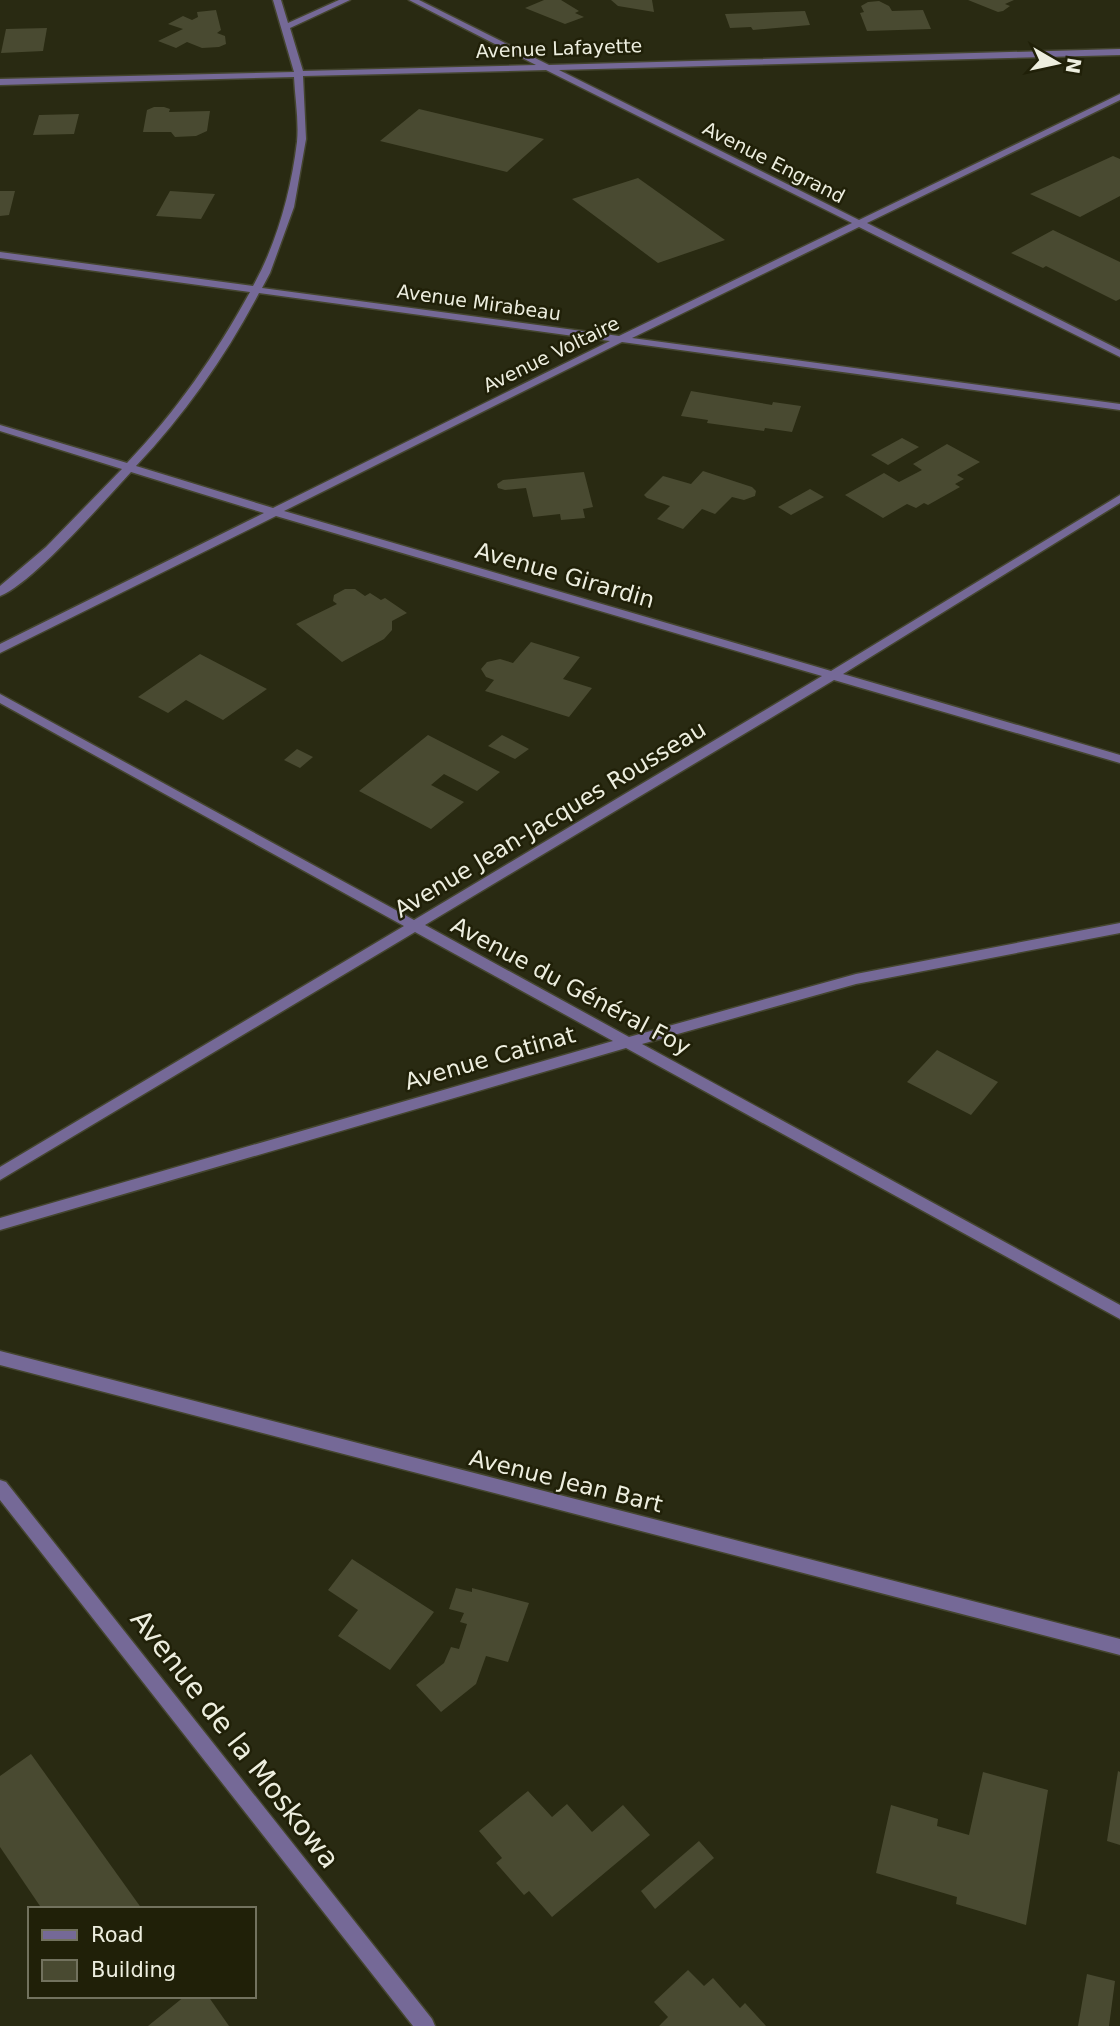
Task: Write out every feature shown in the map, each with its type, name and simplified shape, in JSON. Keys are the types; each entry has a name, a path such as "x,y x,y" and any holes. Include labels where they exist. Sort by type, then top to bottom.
{"street":[{"path":"0,592 23,576 129,469 207,375 258,290 284,233 298,173 303,116 288,26 277,0"},
{"path":"288,26 346,0"},
{"name":"Avenue Engrand","path":"413,0 1120,354"},
{"name":"Avenue Lafayette","path":"0,82 544,65 1120,52"},
{"name":"Avenue Voltaire","path":"0,649 271,511 1120,97"},
{"name":"Avenue Mirabeau","path":"0,255 1120,407"},
{"name":"Avenue Girardin","path":"0,428 271,511 1120,759"},
{"name":"Avenue Jean-Jacques Rousseau","path":"0,1174 833,675 1120,498"},
{"name":"Avenue du Général Foy","path":"0,698 1120,1313"},
{"name":"Avenue Catinat","path":"0,1224 856,979 1120,928"},
{"name":"Avenue Jean Bart","path":"0,1358 1120,1647"},
{"name":"Avenue de la Moskowa","path":"0,1487 425,2026"}],"building":[{"path":"544,0 561,0 579,11 575,13 584,17 565,24 525,8"},
{"path":"611,0 652,0 654,12 618,6"},
{"path":"968,0 1014,0 1005,4 1010,6 998,12"},
{"path":"879,1 889,6 892,11 923,10 931,29 867,31 860,13 864,12 861,6"},
{"path":"216,10 221,30 217,33 225,36 226,44 202,48 187,42 176,48 158,41 183,29 168,24 183,16 192,20 198,17 197,12"},
{"path":"805,11 810,25 753,30 751,27 730,28 725,14"},
{"path":"47,28 43,51 1,53 6,29"},
{"path":"154,107 170,109 169,112 210,111 207,131 196,136 175,137 171,132 143,132 147,110"},
{"path":"419,109 544,139 507,172 380,141"},
{"path":"79,114 74,134 33,135 39,115"},
{"path":"1113,156 1120,159 1120,196 1080,217 1030,194"},
{"path":"638,178 725,240 658,263 572,199"},
{"path":"0,191 15,191 9,215 0,216"},
{"path":"170,191 215,194 201,219 156,216"},
{"path":"1053,230 1120,262 1120,299 1116,301 1046,266 1043,268 1011,253"},
{"path":"691,391 772,405 773,402 801,406 792,432 765,428 764,431 707,423 708,420 681,416"},
{"path":"902,438 919,447 888,465 871,455"},
{"path":"947,444 980,462 957,475 964,479 955,484 960,487 928,505 924,503 916,508 907,504 883,518 845,495 884,473 899,482 922,470 913,464"},
{"path":"703,471 752,487 756,491 755,496 744,500 732,497 715,514 702,509 683,529 657,519 670,506 644,495 663,476 691,484"},
{"path":"584,472 593,507 583,509 585,518 561,520 560,514 533,517 526,488 505,490 498,488 497,484 503,480"},
{"path":"810,489 824,497 791,515 778,507"},
{"path":"345,589 355,589 365,596 370,593 381,600 385,598 407,613 392,621 392,630 384,639 342,662 296,624 337,604 333,601 334,595"},
{"path":"531,642 580,657 563,679 592,688 569,717 485,691 494,680 486,677 481,669 487,662 500,659 513,663"},
{"path":"200,654 267,689 223,720 186,700 168,713 138,697"},
{"path":"428,735 500,772 477,791 444,774 431,785 464,802 431,829 359,791"},
{"path":"502,735 529,749 515,759 488,746"},
{"path":"297,749 313,757 300,768 284,760"},
{"path":"937,1050 998,1082 971,1115 907,1082"},
{"path":"352,1559 434,1612 390,1670 338,1636 358,1610 328,1590"},
{"path":"456,1588 472,1592 472,1588 529,1603 508,1662 486,1656 476,1684 441,1712 416,1685 444,1663 451,1647 459,1649 467,1624 460,1622 464,1613 449,1609"},
{"path":"31,1754 141,1907 41,1907 0,1847 0,1776"},
{"path":"1118,1771 1120,1772 1120,1845 1107,1841"},
{"path":"983,1772 1048,1790 1026,1925 956,1904 957,1897 876,1873 891,1805 938,1819 937,1826 969,1835"},
{"path":"528,1791 552,1817 567,1804 592,1832 623,1805 650,1835 552,1917 529,1891 524,1895 496,1863 502,1858 479,1831"},
{"path":"699,1841 714,1858 655,1909 641,1891"},
{"path":"688,1970 704,1986 713,1978 740,2008 745,2003 766,2026 659,2026 668,2017 654,2002"},
{"path":"1087,1974 1115,1981 1109,2026 1078,2026"},
{"path":"183,1998 209,1998 229,2026 148,2026"}]}
